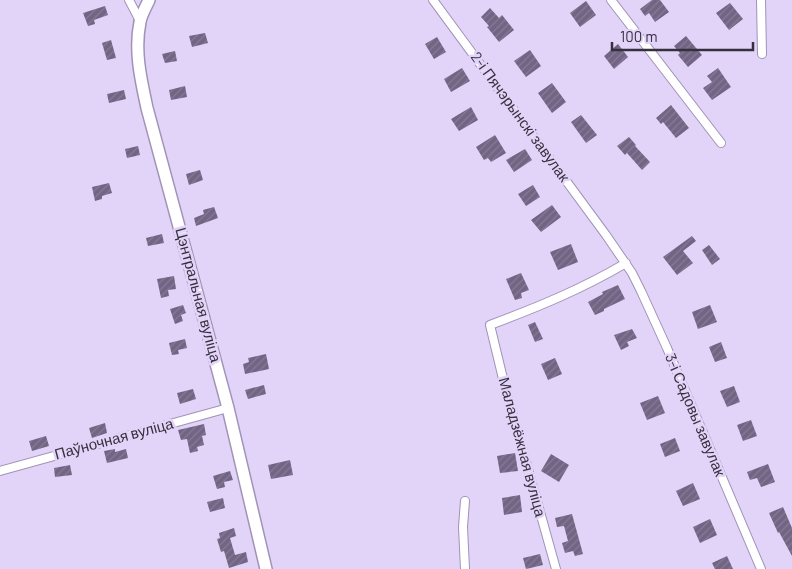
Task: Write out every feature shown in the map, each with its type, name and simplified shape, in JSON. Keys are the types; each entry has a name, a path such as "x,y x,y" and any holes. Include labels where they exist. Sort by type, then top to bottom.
{"street":[{"path":"129,0 140,20"},
{"name":"Цэнтральная вуліца","path":"148,0 140,20 137,40 138,58 147,108 228,408 266,569"},
{"name":"2-і Пячэрынскі завулак","path":"434,0 626,263"},
{"path":"611,0 721,143"},
{"path":"761,0 762,54"},
{"name":"Маладзёжная вуліца","path":"556,569 505,387 490,325 558,299 626,263"},
{"name":"3-і Садовы завулак","path":"626,263 668,348 761,569"},
{"name":"Паўночная вуліца","path":"0,470 228,408"},
{"path":"465,501 463,527 465,569"}],"building":[{"path":"652,0 660,0 669,12 655,22 649,13 645,16 640,9"},
{"path":"586,1 596,15 580,27 570,13"},
{"path":"730,3 743,19 729,30 716,13"},
{"path":"105,6 108,15 94,20 95,24 88,26 83,13"},
{"path":"490,8 499,18 502,15 514,30 499,42 481,17"},
{"path":"205,33 208,43 192,47 189,36"},
{"path":"686,36 702,55 688,67 678,55 680,53 674,46"},
{"path":"437,37 446,52 434,59 425,44"},
{"path":"111,40 116,58 107,60 102,43"},
{"path":"618,44 628,57 614,69 604,56"},
{"path":"530,50 541,66 526,77 514,61"},
{"path":"175,51 177,61 165,63 162,54"},
{"path":"462,68 470,81 451,92 444,79"},
{"path":"718,68 731,87 712,100 703,88 712,82 707,76"},
{"path":"552,83 566,102 552,113 538,93"},
{"path":"185,86 187,97 171,100 169,90"},
{"path":"124,90 126,99 109,103 107,94"},
{"path":"671,105 689,128 676,138 663,122 661,124 656,118"},
{"path":"471,107 478,120 459,131 451,119"},
{"path":"581,115 597,135 586,143 571,122"},
{"path":"495,135 506,153 491,162 488,158 484,160 476,147"},
{"path":"629,137 650,162 642,170 627,153 625,155 617,146"},
{"path":"138,146 140,155 127,158 125,149"},
{"path":"525,149 532,160 514,172 506,160"},
{"path":"200,170 203,180 189,185 186,174"},
{"path":"109,183 112,193 102,196 102,199 95,201 92,187"},
{"path":"533,185 540,197 526,206 518,194"},
{"path":"552,205 561,217 541,232 531,220"},
{"path":"214,207 218,218 196,226 194,218 204,214 203,210"},
{"path":"162,234 164,243 148,246 146,238"},
{"path":"692,236 696,241 683,251 693,263 677,275 663,257"},
{"path":"571,244 578,262 558,270 550,252"},
{"path":"709,245 720,259 712,265 702,250"},
{"path":"521,273 529,290 521,293 522,298 515,300 506,279"},
{"path":"174,276 176,289 168,290 169,296 161,298 157,279"},
{"path":"618,285 625,299 595,315 588,302 603,294 602,292"},
{"path":"183,305 186,313 181,315 183,321 175,324 170,309"},
{"path":"710,305 717,322 698,329 692,312"},
{"path":"535,322 543,339 535,342 528,325"},
{"path":"632,329 637,338 627,342 629,346 621,350 614,335"},
{"path":"185,339 187,348 178,350 179,354 172,355 169,343"},
{"path":"721,342 727,358 715,362 709,347"},
{"path":"266,354 269,369 245,374 243,364 249,362 248,358"},
{"path":"555,358 562,374 548,380 541,364"},
{"path":"264,385 266,394 248,399 245,390"},
{"path":"734,386 740,402 727,407 720,391"},
{"path":"193,389 196,399 180,404 177,393"},
{"path":"658,396 665,413 647,420 640,403"},
{"path":"751,420 757,436 743,441 737,425"},
{"path":"105,423 107,433 92,438 89,428"},
{"path":"204,424 206,435 202,436 204,445 197,447 198,451 190,453 187,439 181,440 178,430"},
{"path":"46,436 49,446 32,451 29,441"},
{"path":"675,438 680,451 665,457 660,444"},
{"path":"115,449 115,452 126,449 128,458 107,463 104,451"},
{"path":"515,453 518,471 500,473 497,456"},
{"path":"551,454 569,465 559,482 541,471"},
{"path":"290,460 293,475 271,479 268,465"},
{"path":"768,464 775,482 761,487 757,478 750,480 747,472"},
{"path":"70,465 72,475 55,477 54,468"},
{"path":"230,471 233,480 224,482 225,487 217,489 213,476"},
{"path":"693,483 700,499 683,506 676,491"},
{"path":"520,495 522,512 504,515 502,498"},
{"path":"223,498 225,508 210,512 207,502"},
{"path":"783,507 792,528 792,556 769,513"},
{"path":"572,514 583,554 575,556 573,551 565,553 562,543 568,541 564,526 557,527 555,518"},
{"path":"710,519 717,535 700,543 693,527"},
{"path":"234,528 236,536 230,538 235,555 246,552 248,562 229,568 224,551 221,552 217,539 220,538 219,533"},
{"path":"540,554 543,565 526,569 523,558"},
{"path":"727,556 733,569 715,569 712,563"}]}
